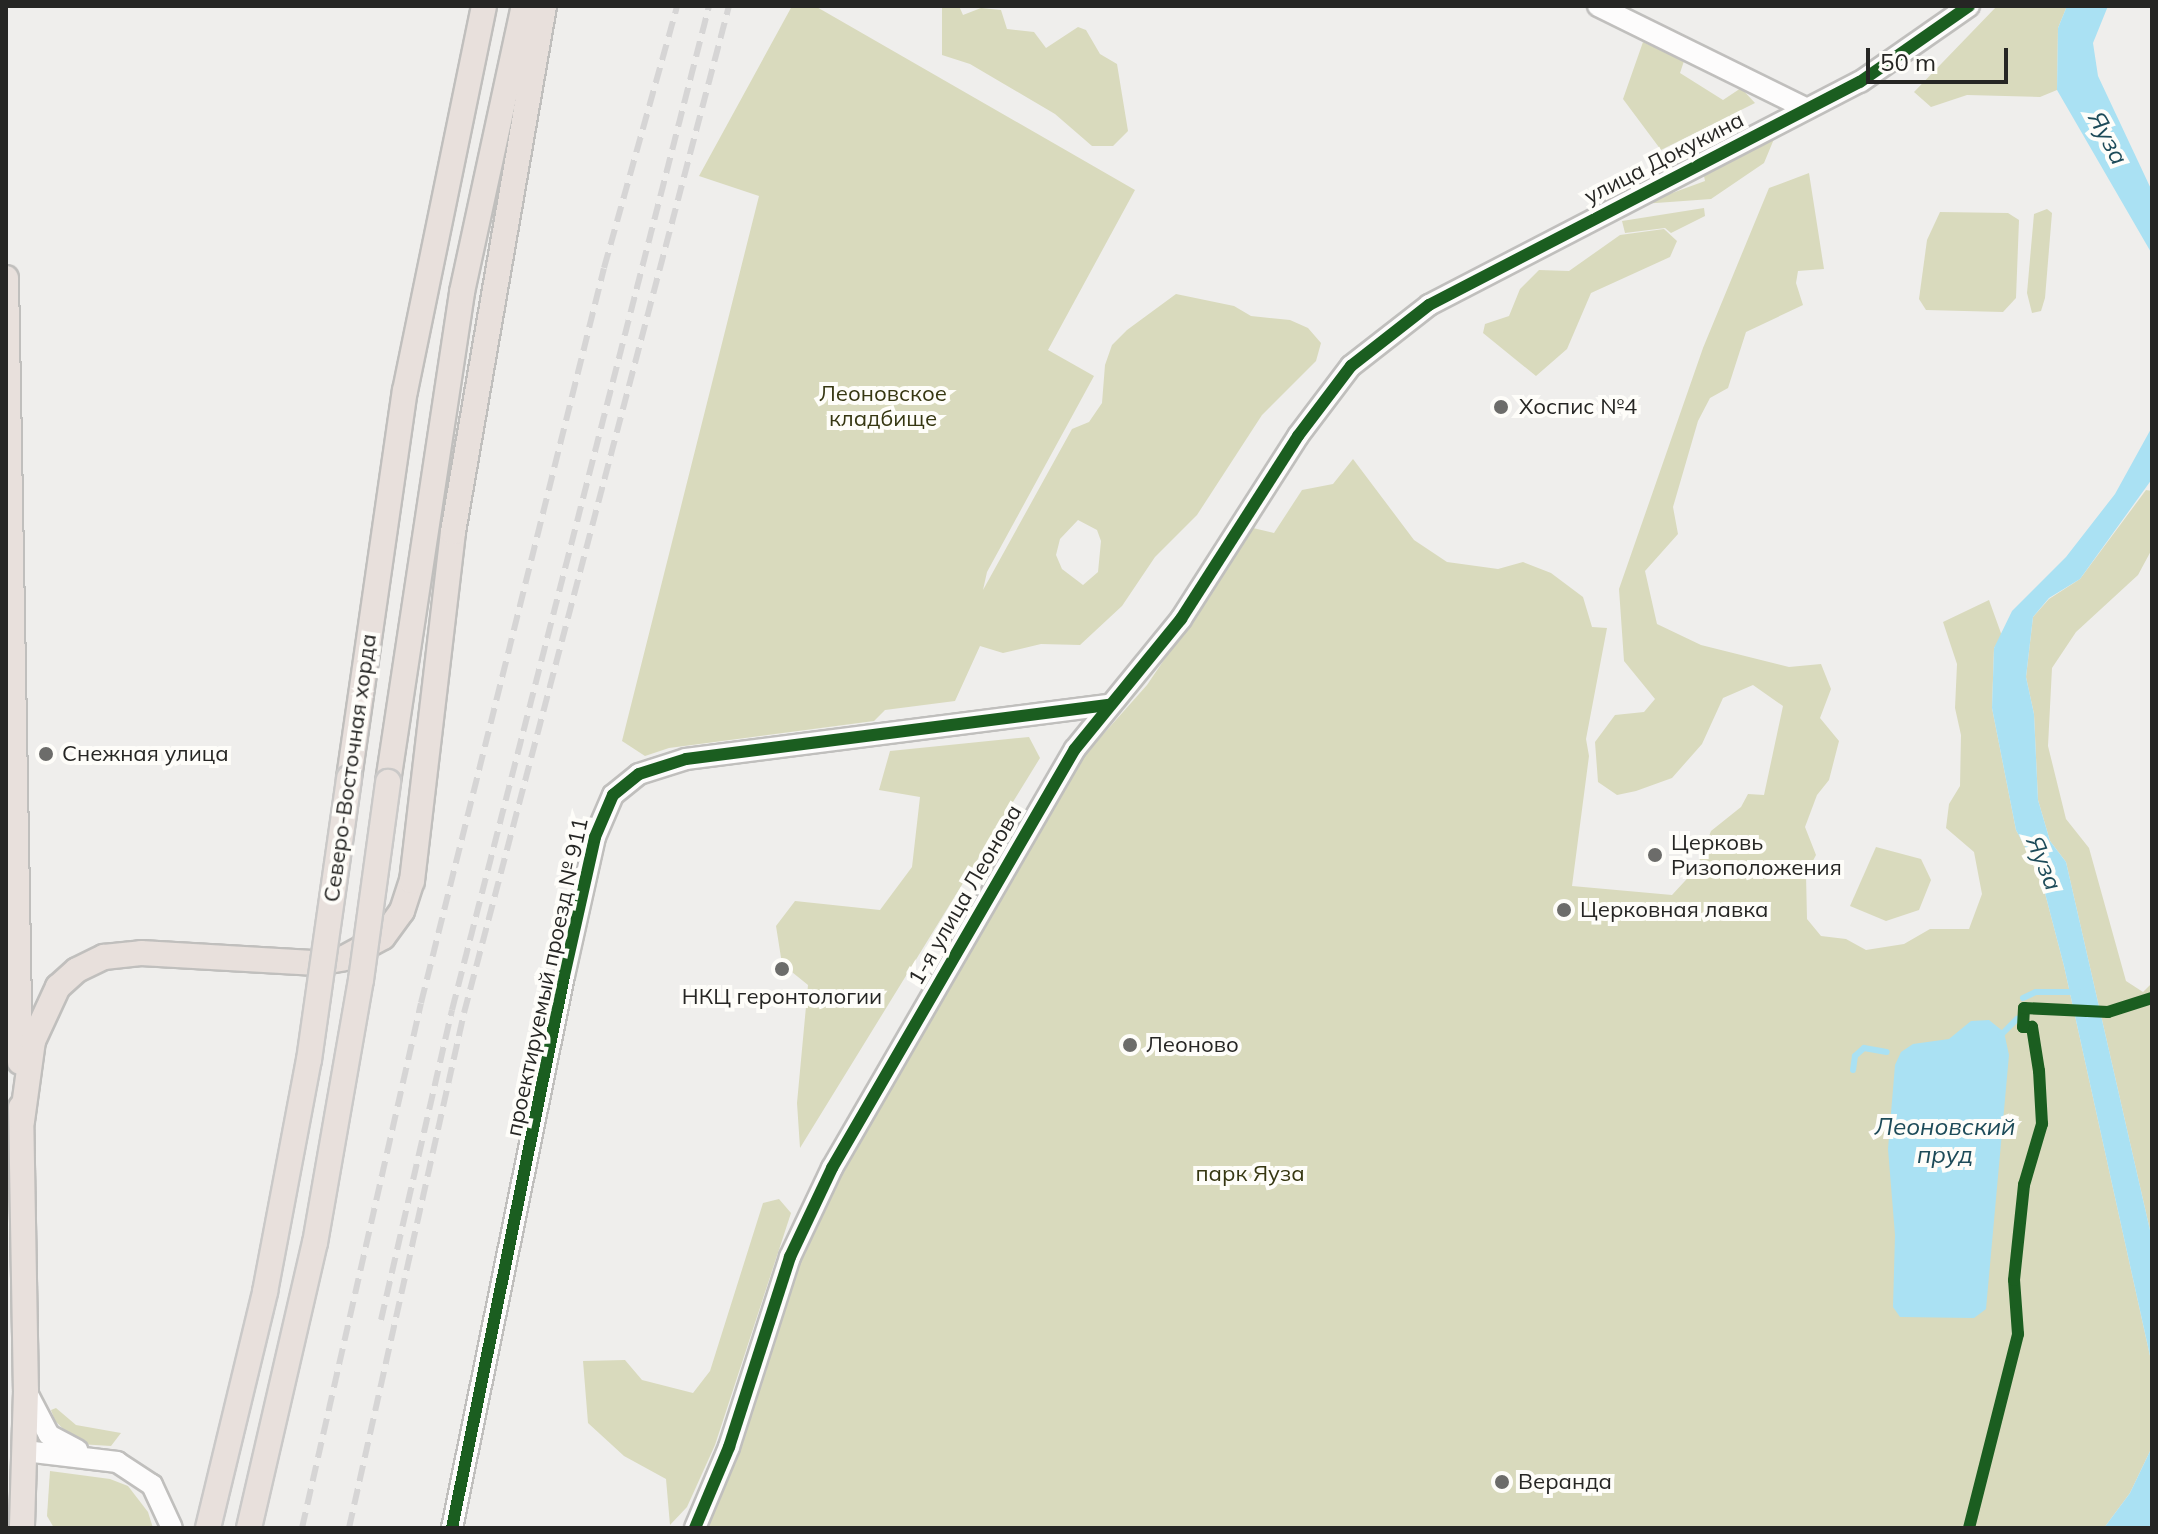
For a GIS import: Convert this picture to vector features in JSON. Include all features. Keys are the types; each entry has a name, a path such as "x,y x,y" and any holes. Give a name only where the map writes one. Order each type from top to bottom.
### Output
{"main road":[{"name":"Северо-Восточная хорда","path":"208,1528 265,1292 306,1075 405,391 484,6"},
{"name":"Северо-Восточная хорда","path":"249,1528 315,1243 361,980 462,292 524,6"},
{"path":"22,1121 33,1041 54,994 77,970 104,957 141,953 317,963 344,958 383,937 402,911 412,881 453,532 544,6"},
{"path":"6,278 26,1391 16,1452 22,1528"}],"street":[{"path":"1598,6 1805,108"},
{"name":"улица Докукина","path":"1376,343 1508,260 1887,66 1969,6"},
{"name":"1-я улица Леонова","path":"695,1528 809,1212 1040,804 1110,705 1181,619 1329,394 1376,343"},
{"name":"проектируемый проезд № 911","path":"452,1528 564,976 595,837 613,795 639,774 686,759 1110,705"},
{"path":"26,1391 49,1435 64,1446 100,1457 152,1485 172,1528"},
{"path":"16,1452 100,1457"}],"green space":[{"name":"Леоновское кладбище","path":"792,6 815,6 1135,190 1048,350 1094,376 987,572 983,590 1072,429 1089,422 1102,403 1105,365 1112,345 1176,294 1234,306 1251,316 1290,320 1308,328 1321,343 1316,361 1262,415 1197,515 1155,557 1122,606 1080,645 1041,644 1003,653 980,646 955,701 885,710 874,721 669,748 645,756 622,741 759,196 699,176","holes":["1078,520 1097,530 1101,541 1098,572 1083,585 1062,569 1056,555 1060,539"]},
{"path":"942,6 959,6 963,15 981,8 1001,10 1007,29 1034,32 1046,48 1078,27 1086,30 1100,54 1117,64 1128,131 1113,146 1092,146 1055,114 970,64 942,55"},
{"path":"1997,6 2067,6 2058,28 2057,90 2040,97 1967,95 1931,107 1914,92"},
{"path":"1643,42 1684,61 1680,73 1723,100 1741,88 1755,103 1661,150 1623,99"},
{"path":"1774,139 1764,163 1711,199 1642,204 1705,181 1703,171"},
{"name":"парк Яуза","path":"1809,173 1824,269 1798,271 1796,283 1803,305 1746,332 1728,388 1710,398 1698,421 1673,507 1678,534 1645,571 1657,624 1701,645 1789,667 1821,664 1831,689 1820,718 1839,741 1829,780 1817,795 1805,827 1816,855 1806,874 1807,919 1821,936 1846,939 1866,950 1904,944 1930,929 1969,929 1982,894 1974,852 1946,828 1949,804 1960,786 1961,735 1955,708 1957,664 1943,622 1989,600 2002,636 1994,648 1992,708 2016,830 2040,874 2064,966 2152,1365 2152,1447 2130,1493 2104,1528 706,1528 809,1239 847,1166 1083,757 1147,685 1253,528 1274,533 1302,490 1333,484 1353,459 1414,540 1447,562 1498,569 1523,562 1551,573 1583,597 1592,627 1607,628 1586,739 1589,756 1572,886 1672,895 1696,869 1711,831 1741,807 1748,794 1764,795 1783,706 1753,685 1723,698 1702,744 1672,778 1636,791 1617,795 1598,782 1595,742 1615,715 1644,712 1655,699 1624,661 1619,589 1703,348 1769,188"},
{"path":"1704,208 1705,216 1671,233 1665,228 1625,233 1622,221"},
{"path":"2047,209 2052,213 2045,298 2041,311 2032,313 2027,293 2034,214"},
{"path":"1940,212 2008,213 2019,220 2016,298 2003,312 1926,310 1919,299 1927,240"},
{"path":"1664,229 1677,241 1670,257 1591,293 1567,349 1536,376 1483,333 1485,324 1509,316 1520,289 1539,270 1569,271 1620,235"},
{"path":"2146,490 2152,491 2152,549 2138,575 2076,632 2052,668 2048,746 2066,819 2089,848 2126,981 2143,992 2152,983 2152,1239 2066,862 2050,841 2038,800 2034,714 2026,677 2033,617 2049,599 2080,579"},
{"path":"1029,737 1040,758 800,1148 797,1103 808,985 782,964 776,926 795,901 880,910 912,867 920,797 879,790 890,751"},
{"path":"1876,847 1921,859 1931,880 1919,910 1886,921 1850,906"},
{"path":"779,1199 791,1213 715,1445 687,1507 670,1525 666,1479 624,1456 588,1423 583,1361 625,1360 642,1380 693,1393 710,1371 763,1203"},
{"path":"56,1408 76,1425 121,1433 111,1446 79,1444 55,1421 51,1410"},
{"path":"50,1471 110,1479 128,1486 148,1512 153,1528 54,1528 47,1516"}],"water":[{"name":"Яуза","path":"2067,6 2108,6 2093,43 2098,76 2152,191 2152,254 2057,90 2058,28"},
{"name":"Яуза","path":"2152,427 2152,479 2080,579 2049,598 2033,617 2026,677 2034,714 2038,800 2050,841 2066,862 2152,1239 2152,1365 2064,966 2040,874 2016,830 1992,708 1994,648 2012,611 2066,557 2115,494"},
{"name":"Леоновский пруд","path":"1989,1020 2004,1032 2009,1055 1986,1309 1974,1318 1900,1317 1893,1307 1895,1235 1888,1149 1895,1065 1901,1052 1913,1044 1949,1039 1971,1021"},
{"path":"2152,1447 2152,1528 2104,1528 2130,1493"}],"waterway":[{"path":"2023,998 2036,992 2078,992"},
{"path":"2001,1035 2017,1019"},
{"path":"1853,1070 1855,1056 1864,1048 1887,1052"}],"railway":[{"path":"302,1528 421,1003 604,268 677,6"},
{"path":"381,1320 452,1010 709,6"},
{"path":"349,1528 464,1013 729,6"}],"cycle path":[{"path":"695,1528 729,1447 790,1257 832,1168 1075,749 1181,619 1298,436 1351,366 1429,305 1860,82 1969,6"},
{"path":"452,1528 564,976 595,837 613,795 639,774 686,759 1110,705"},
{"path":"1969,1528 2018,1334 2014,1280 2024,1185 2042,1124 2039,1071 2032,1027 2023,1027 2024,1008 2108,1012 2152,998"}],"place":[{"name":"Хоспис №4","path":"1501,407"},
{"name":"Снежная улица","path":"46,754"},
{"name":"Церковь Ризоположения","path":"1655,855"},
{"name":"Церковная лавка","path":"1564,910"},
{"name":"НКЦ геронтологии","path":"782,969"},
{"name":"Леоново","path":"1130,1045"},
{"name":"Веранда","path":"1502,1482"}]}
